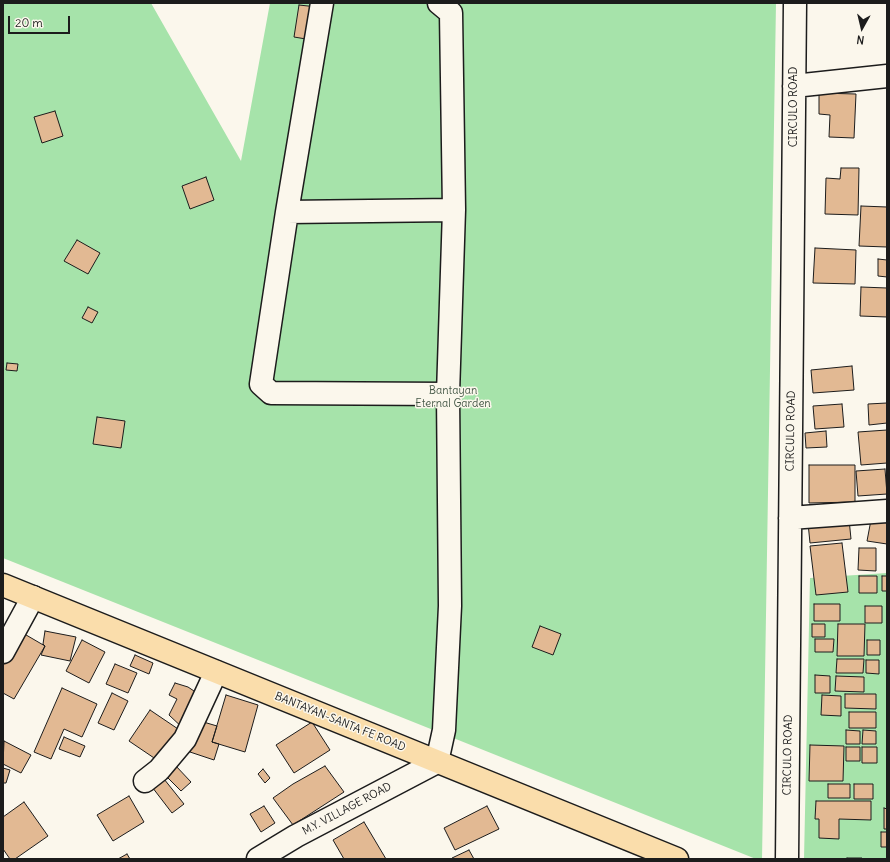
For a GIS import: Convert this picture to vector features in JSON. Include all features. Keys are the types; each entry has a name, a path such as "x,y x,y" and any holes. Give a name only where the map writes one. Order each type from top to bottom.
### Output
{"main road":[{"name":"BANTAYAN-SANTA FE ROAD","path":"3,585 677,859"}],"street":[{"path":"322,3 287,212 261,384 271,393 448,394"},
{"path":"437,762 444,730 450,606 448,394 454,210 450,13 439,3"},
{"name":"CIRCULO ROAD","path":"787,859 794,86 800,4"},
{"path":"794,86 887,76"},
{"path":"287,212 454,210"},
{"path":"790,518 887,511"},
{"path":"3,652 33,597"},
{"path":"145,781 159,770 185,739 216,672"},
{"name":"M.Y. VILLAGE ROAD","path":"258,859 296,836 437,762"}],"green space":[{"name":"Bantayan Eternal Garden","path":"3,3 151,3 241,161 270,3 776,3 762,859 756,859 3,558"},
{"path":"887,573 887,859 804,859 810,578"}],"building":[{"path":"299,5 317,7 312,40 294,37"},
{"path":"819,93 856,94 854,138 829,137 830,115 819,114"},
{"path":"55,111 63,136 42,143 34,117"},
{"path":"841,168 859,168 858,215 825,214 826,178 840,179"},
{"path":"206,177 214,200 190,209 182,186"},
{"path":"861,206 887,207 887,247 859,246"},
{"path":"77,240 100,253 88,274 64,261"},
{"path":"815,248 856,250 855,284 813,283"},
{"path":"878,259 887,260 887,277 878,276"},
{"path":"861,287 887,288 887,317 860,316"},
{"path":"88,307 98,312 92,323 82,318"},
{"path":"7,363 18,364 17,371 6,370"},
{"path":"852,366 854,390 813,393 811,370"},
{"path":"887,403 887,423 869,425 868,404"},
{"path":"842,404 844,427 815,429 813,406"},
{"path":"97,417 125,421 121,448 93,444"},
{"path":"887,430 887,463 861,465 858,432"},
{"path":"826,431 827,447 806,448 805,433"},
{"path":"809,465 855,465 855,502 809,503"},
{"path":"885,469 887,494 858,496 856,471"},
{"path":"849,519 851,539 810,543 808,523"},
{"path":"871,520 887,523 887,544 867,541"},
{"path":"842,543 848,592 816,595 810,546"},
{"path":"859,548 876,548 876,571 858,570"},
{"path":"859,576 877,576 877,593 859,593"},
{"path":"882,576 887,576 887,591 882,591"},
{"path":"814,604 840,604 840,621 814,621"},
{"path":"865,606 882,606 882,623 865,623"},
{"path":"812,624 825,624 825,637 812,637"},
{"path":"838,624 865,624 864,656 837,656"},
{"path":"540,626 561,634 553,655 532,647"},
{"path":"45,631 76,637 70,661 41,655 45,646 43,644"},
{"path":"21,632 45,646 14,699 3,693 3,663"},
{"path":"815,639 834,639 833,652 815,652"},
{"path":"82,640 105,652 89,683 66,671"},
{"path":"867,640 880,640 880,655 867,655"},
{"path":"135,655 153,663 149,674 130,666"},
{"path":"837,659 864,659 863,673 836,673"},
{"path":"866,660 879,660 879,674 866,673"},
{"path":"115,664 137,673 128,693 106,684"},
{"path":"815,675 830,676 830,693 815,693"},
{"path":"836,676 864,677 864,692 835,691"},
{"path":"175,683 188,687 200,695 185,730 169,715 177,699 169,695"},
{"path":"62,688 97,704 82,737 64,729 51,759 34,752"},
{"path":"112,693 128,701 114,730 98,723"},
{"path":"845,694 876,694 876,709 845,708"},
{"path":"226,695 258,705 245,752 212,742"},
{"path":"822,695 841,696 841,716 821,715"},
{"path":"150,710 181,731 160,762 129,741"},
{"path":"849,712 876,712 876,728 849,728"},
{"path":"200,721 217,726 212,742 219,744 214,760 190,752"},
{"path":"312,722 330,750 294,773 276,745"},
{"path":"846,730 860,731 860,744 846,744"},
{"path":"863,730 876,731 876,744 862,744"},
{"path":"64,737 85,746 80,757 59,749"},
{"path":"4,741 31,755 21,773 3,764"},
{"path":"810,745 844,746 843,781 809,781"},
{"path":"846,747 860,747 860,761 846,761"},
{"path":"862,747 877,747 877,763 862,763"},
{"path":"175,765 191,782 181,791 165,775"},
{"path":"325,766 344,792 293,825 273,798 293,784"},
{"path":"3,768 10,770 6,783 3,783"},
{"path":"263,769 270,778 265,783 258,774"},
{"path":"160,774 184,804 172,813 149,783"},
{"path":"828,784 850,784 850,798 828,798"},
{"path":"854,784 873,784 873,799 854,799"},
{"path":"129,796 144,822 113,841 97,815"},
{"path":"816,801 871,801 871,820 839,819 839,839 819,838 819,819 815,819"},
{"path":"24,802 48,836 15,859 10,859 3,849 3,817"},
{"path":"264,806 275,823 261,832 250,814"},
{"path":"487,806 499,829 455,850 444,828"},
{"path":"884,808 887,809 887,829 884,829"},
{"path":"364,822 386,859 344,859 333,840"},
{"path":"881,832 887,832 887,847 881,847"},
{"path":"469,850 474,859 452,859 452,858"},
{"path":"127,854 130,859 118,859"},
{"path":"862,858 862,859 847,859"}]}
